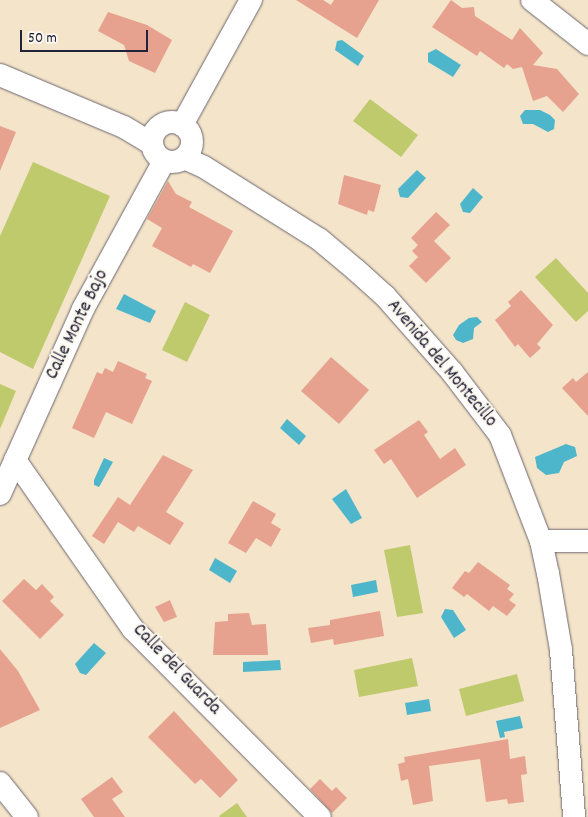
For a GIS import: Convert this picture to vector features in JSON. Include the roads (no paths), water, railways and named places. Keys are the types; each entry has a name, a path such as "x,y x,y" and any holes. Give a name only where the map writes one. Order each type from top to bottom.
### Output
{"street":[{"path":"175,151 190,133 182,125 251,0"},
{"path":"532,0 588,44"},
{"name":"Avenida del Montecillo","path":"0,75 124,127 175,151 319,239 385,296 452,372 500,435 541,541 561,650 578,763 574,817"},
{"name":"Calle Monte Bajo","path":"0,494 83,309 175,151"},
{"name":"Calle del Guarda","path":"15,460 133,629 320,817"},
{"path":"541,541 588,541"},
{"path":"0,783 27,817"}],"water":[{"path":"342,40 364,56 358,66 335,50 337,41"},
{"path":"436,49 461,65 453,77 428,62 428,53"},
{"path":"525,110 540,110 550,115 555,120 554,129 548,132 533,124 523,124 520,116"},
{"path":"417,170 426,178 408,198 400,197 398,189"},
{"path":"473,188 483,197 470,213 463,212 460,204"},
{"path":"124,294 156,311 150,323 116,309"},
{"path":"477,317 482,322 474,328 473,339 463,343 456,340 453,335 459,325 469,318"},
{"path":"287,419 306,436 299,445 280,428"},
{"path":"566,444 575,447 577,456 564,462 559,473 546,475 537,468 535,457"},
{"path":"104,458 113,462 99,487 94,485 94,480"},
{"path":"346,489 362,518 351,524 332,499"},
{"path":"215,558 237,571 230,583 209,570"},
{"path":"376,580 378,592 353,597 351,585"},
{"path":"445,609 453,610 466,630 454,638 441,617"},
{"path":"94,643 106,653 86,675 80,673 75,664"},
{"path":"280,660 281,670 243,672 243,662"},
{"path":"429,699 431,711 407,715 405,703"},
{"path":"520,716 523,728 504,732 505,737 500,738 496,721"}]}
